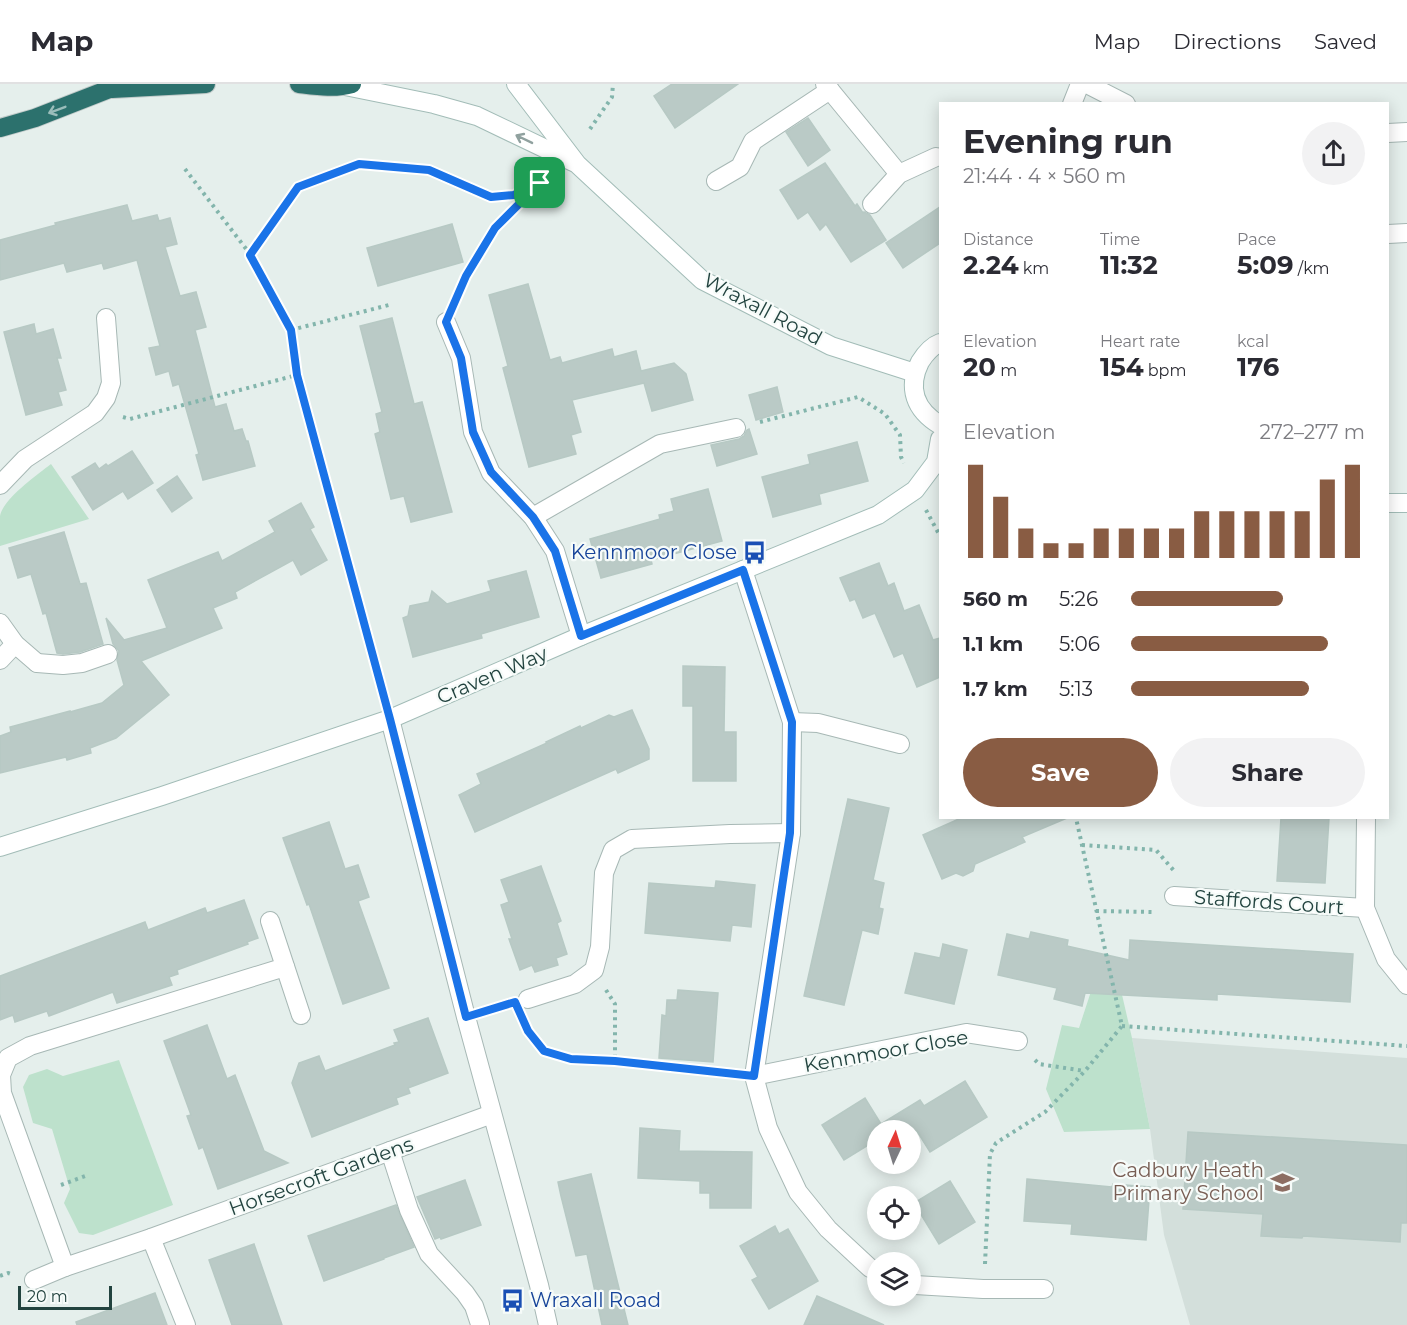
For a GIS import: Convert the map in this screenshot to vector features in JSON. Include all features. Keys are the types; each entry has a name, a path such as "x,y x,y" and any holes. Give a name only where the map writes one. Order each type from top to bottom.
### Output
{"highway":[{"path":"0,128 35,118 117,86 206,84"},
{"path":"299,84 318,87 348,85"}],"street":[{"name":"Wraxall Road","path":"516,84 577,164 702,280 831,346 915,373"},
{"path":"1073,102 1080,84"},
{"path":"1087,84 1122,102"},
{"name":"Wraxall Road","path":"348,85 477,116 577,164"},
{"path":"716,181 740,167 753,141 828,87 899,174"},
{"path":"1389,133 1407,132"},
{"path":"872,204 899,174 936,156"},
{"path":"1389,234 1407,233"},
{"path":"0,485 25,459 94,413 106,398 111,383 106,318"},
{"path":"446,322 461,358 473,432 491,472 533,517 555,551 581,636"},
{"path":"939,344 924,355 913,381 915,397 920,407 930,419 939,424"},
{"path":"533,517 660,444 736,428"},
{"name":"Craven Way","path":"0,847 162,796 390,719 581,636 878,516 915,490 936,462 939,445"},
{"path":"1389,502 1407,503"},
{"path":"743,570 792,722 790,833 754,1076 768,1128 798,1191 828,1229 867,1265"},
{"path":"0,623 15,644 37,663 63,665 82,663 108,654"},
{"path":"0,660 15,644"},
{"path":"390,719 548,1325"},
{"path":"792,722 818,723 900,744"},
{"path":"1366,819 1365,908 1386,959 1407,985"},
{"path":"521,1000 575,984 594,970 600,947 604,873 613,850 632,838 790,833"},
{"name":"Staffords Court","path":"1174,896 1365,908"},
{"path":"270,921 301,1015"},
{"path":"65,1267 2,1093 0,1074 8,1058 30,1046 285,967"},
{"name":"Kennmoor Close","path":"754,1076 966,1033 1018,1041"},
{"name":"Horsecroft Gardens","path":"34,1280 492,1114"},
{"path":"390,1151 409,1210 429,1254 465,1293 474,1306 480,1324"},
{"path":"151,1238 186,1325"},
{"path":"921,1285 983,1289 1044,1289"}],"path":[{"path":"590,129 612,97 613,84"},
{"path":"250,255 298,187 359,164 429,170 491,197 514,195 540,183 495,228 466,276 446,322"},
{"path":"185,169 250,255 291,330 297,375 390,719"},
{"path":"291,330 389,305"},
{"path":"94,413 130,419 297,375"},
{"path":"736,428 858,397 885,414 900,435 901,457 915,490 939,534"},
{"path":"1076,819 1122,1026"},
{"path":"1082,845 1156,850 1195,897 1175,913 1096,911"},
{"path":"594,970 615,1004 615,1061"},
{"path":"466,1017 521,1000 528,1031 544,1051 571,1059 615,1061 754,1076"},
{"path":"1122,1026 1407,1046"},
{"path":"983,1289 990,1154 996,1143 1045,1112 1085,1071 1122,1026"},
{"path":"1018,1041 1039,1065 1085,1071"}],"shaded area":[{"name":"Cadbury Heath Primary School","path":"1132,1038 1407,1058 1407,1325 1190,1325 1164,1235 1150,1129"}],"green space":[{"path":"51,464 89,519 0,546 2,509 21,488"},
{"path":"1098,970 1117,973 1150,1129 1064,1132 1046,1089 1062,1025 1079,1028"},
{"path":"119,1060 173,1205 93,1235 79,1233 64,1203 70,1189 52,1129 33,1123 23,1087 29,1075 47,1069 63,1076"}],"building":[{"path":"672,84 738,84 675,128 654,96"},
{"path":"808,118 830,150 808,166 786,132"},
{"path":"825,163 855,206 857,204 863,213 870,215 886,240 851,262 826,224 820,230 808,212 798,219 780,190"},
{"path":"127,205 132,221 157,215 159,221 170,218 177,244 165,247 180,296 196,292 206,327 195,330 215,407 226,404 234,431 242,429 248,441 255,466 203,480 196,455 199,454 179,384 173,386 169,371 156,375 149,348 160,346 137,260 104,269 102,263 67,272 64,263 0,280 0,240"},
{"path":"939,208 939,244 903,268 886,243"},
{"path":"452,224 463,262 378,286 367,248"},
{"path":"528,284 550,360 560,357 562,363 612,349 614,357 636,351 641,371 674,363 686,374 693,400 652,411 644,383 572,400 581,432 571,435 576,454 529,467 503,368 508,366 489,295"},
{"path":"392,318 414,404 422,402 452,512 411,522 404,496 391,499 375,434 380,432 376,414 382,412 360,326"},
{"path":"34,324 36,334 53,329 61,358 57,358 66,390 58,392 62,405 26,415 4,332"},
{"path":"777,387 783,412 756,420 749,395"},
{"path":"749,429 757,454 717,466 711,445 739,439"},
{"path":"857,442 868,481 819,494 821,504 773,517 762,477 810,464 808,455"},
{"path":"132,451 153,483 128,499 123,491 93,510 72,477 95,463 99,469 106,464 108,466"},
{"path":"177,476 192,498 172,512 157,490"},
{"path":"708,489 722,541 651,560 652,564 601,578 590,539 660,519 659,515 674,511 671,499"},
{"path":"301,503 314,527 310,529 327,560 301,575 293,560 235,592 237,598 213,608 222,628 141,661 169,695 116,738 90,748 91,753 0,773 0,736 11,732 10,727 102,703 124,685 117,660 119,651 113,644 106,618 124,640 167,628 148,580 218,552 222,561 275,532 269,521"},
{"path":"64,532 80,584 86,583 103,644 80,652 63,654 57,653 46,613 43,614 31,574 18,578 9,548"},
{"path":"879,563 888,586 894,583 904,611 919,605 933,640 939,638 939,677 917,687 903,653 894,657 875,613 863,618 855,599 850,601 840,578"},
{"path":"526,571 539,617 481,634 482,638 413,657 403,618 408,616 410,606 429,602 432,591 447,604 491,591 488,581"},
{"path":"683,666 725,667 724,732 736,732 736,781 693,781 693,706 683,706"},
{"path":"632,710 649,749 649,759 618,773 616,769 475,832 459,795 481,784 477,774 580,726 581,728 609,715 614,717"},
{"path":"848,799 889,808 873,880 884,883 879,908 883,909 878,934 862,930 844,1005 804,996"},
{"path":"959,819 1065,819 1022,837 1025,842 975,864 973,871 963,876 956,873 942,879 923,835"},
{"path":"1281,819 1329,819 1325,883 1277,881"},
{"path":"329,822 345,869 358,865 369,897 358,901 389,988 343,1004 309,904 307,905 283,838"},
{"path":"541,866 561,921 557,923 567,954 556,958 558,965 535,972 532,965 520,970 509,939 512,939 501,905 509,902 501,880"},
{"path":"716,881 755,885 751,927 732,925 730,941 645,933 649,883 715,888"},
{"path":"244,900 258,938 247,942 248,944 177,970 178,974 169,977 172,985 117,1003 113,992 49,1016 47,1011 15,1022 13,1015 0,1020 0,976 145,922 148,930 205,908 207,913"},
{"path":"1031,932 1068,940 1067,946 1129,960 1130,940 1353,954 1350,1002 1217,994 1217,1000 1085,993 1082,1006 1054,999 1057,988 998,975 1007,934 1029,939"},
{"path":"943,944 967,950 954,1004 905,993 915,953 940,958"},
{"path":"678,990 718,993 713,1062 659,1058 662,1015 666,1016 667,1000 677,1000"},
{"path":"428,1018 448,1073 408,1088 410,1093 396,1098 398,1104 312,1137 292,1083 299,1063 319,1056 325,1071 395,1045 394,1043 399,1042 394,1030"},
{"path":"207,1025 227,1079 235,1075 264,1151 288,1163 218,1189 203,1147 199,1149 187,1116 191,1115 164,1041"},
{"path":"965,1081 987,1117 930,1152 921,1137 921,1120 888,1120 920,1100 924,1106"},
{"path":"865,1098 879,1120 867,1120 867,1146 844,1160 822,1125"},
{"path":"640,1128 680,1131 679,1151 752,1152 751,1208 710,1208 710,1193 700,1193 700,1181 638,1178"},
{"path":"1188,1132 1407,1145 1407,1223 1401,1223 1400,1242 1303,1236 1302,1238 1261,1236 1263,1214 1183,1209"},
{"path":"591,1174 628,1325 602,1325 587,1254 576,1256 561,1196 558,1182"},
{"path":"1027,1179 1112,1187 1113,1184 1150,1187 1146,1240 1071,1234 1072,1224 1024,1221"},
{"path":"465,1180 481,1225 435,1239 417,1197"},
{"path":"950,1181 975,1222 939,1244 921,1214 921,1199"},
{"path":"396,1205 414,1247 324,1281 308,1236"},
{"path":"775,1226 779,1234 788,1229 818,1281 769,1309 752,1280 758,1277 740,1246"},
{"path":"254,1244 282,1325 232,1325 209,1260"},
{"path":"155,1293 167,1325 77,1325 76,1322"},
{"path":"817,1296 884,1325 804,1325"}],"place":[{"name":"Kennmoor Close","path":"755,552"},
{"name":"Cadbury Heath Primary School","path":"1282,1182"},
{"name":"Wraxall Road","path":"512,1300"}],"route":[{"path":"359,164 429,170 491,197 514,195 540,183 495,228 466,276 446,322 461,358 473,432 491,472 533,517 555,551 581,636 743,570 792,722 790,833 754,1076 615,1061 571,1059 544,1051 528,1031 515,1002 466,1017 390,719 297,375 291,330 250,255 298,187 359,164"}]}
